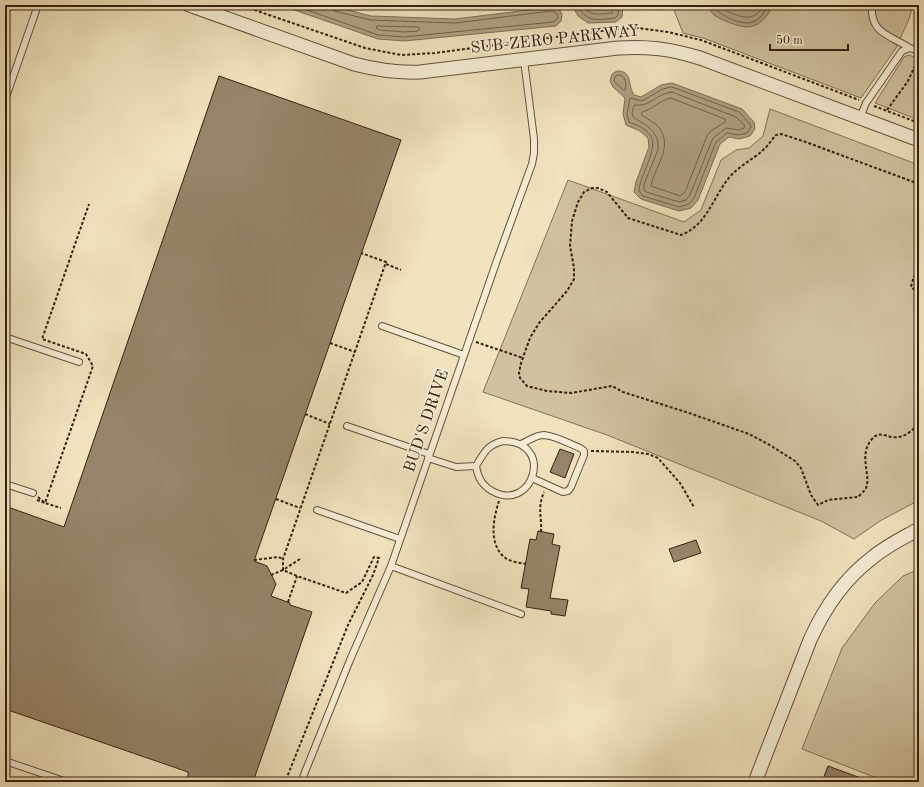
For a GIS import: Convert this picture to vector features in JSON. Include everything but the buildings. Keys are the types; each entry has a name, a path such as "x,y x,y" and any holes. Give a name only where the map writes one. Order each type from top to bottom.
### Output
{"street":[{"name":"SUB-ZERO PARKWAY","path":"189,5 354,64 376,70 398,73 420,72 639,46 677,51 700,58 919,140"},
{"path":"756,782 819,619 854,573 890,545 919,529"}],"lane":[{"path":"5,100 38,5"},
{"path":"872,5 872,15 875,25 885,35 919,51"},
{"path":"860,118 866,103 902,51 910,48"},
{"name":"BUD'S DRIVE","path":"301,782 390,566 532,164 534,139 524,60"},
{"path":"382,326 464,355"},
{"path":"5,337 79,362"},
{"path":"347,426 456,467 476,466"},
{"path":"520,444 544,435 580,448 584,451 584,455 571,488 568,491 564,492 532,478"},
{"path":"503,440 520,444 528,450 535,466 530,483 524,490 516,494 506,495 498,494 483,484 478,476 476,466 487,449 494,443 503,440"},
{"path":"5,484 32,496"},
{"path":"317,510 400,539"},
{"path":"390,566 521,614"},
{"path":"5,761 67,782"}],"path":[{"path":"887,110 908,81 919,57"},
{"path":"919,184 780,134 776,135 764,149 728,178 701,221 688,232 681,235 628,218 607,192 598,188 592,188 584,192 578,202 572,221 570,246 574,268 574,279 567,291 539,323 530,338 523,358 520,373 520,378 527,386 547,391 571,394 612,386 623,392 749,434 795,461 801,468 811,495 818,505 828,500 858,496 866,488 864,459 866,448 871,440 876,435 884,434 896,437 900,436 910,432 916,427 919,421"},
{"path":"46,503 93,366 86,354 42,339 88,204"},
{"path":"361,253 386,262 386,264 401,270"},
{"path":"919,260 918,268 912,280 911,287 916,291 919,291"},
{"path":"283,570 283,559 300,508 386,264"},
{"path":"469,340 523,358"},
{"path":"330,343 355,352"},
{"path":"305,414 330,424"},
{"path":"580,448 596,452 633,452 648,454 658,458 680,483 694,507"},
{"path":"541,532 540,502 547,485"},
{"path":"502,494 493,526 494,538 498,549 508,559 526,564"},
{"path":"32,496 46,503"},
{"path":"32,496 61,508"},
{"path":"276,499 300,508"},
{"path":"254,560 278,557 283,559"},
{"path":"283,570 346,593 362,582 374,557 379,558 373,575 348,625 285,782"},
{"path":"271,575 283,570 300,558"},
{"path":"288,602 297,576"}],"shaded area":[{"path":"672,5 913,5 909,19 896,48 861,98 703,38 683,33"},
{"path":"909,55 919,59 919,120 875,103 904,57"},
{"path":"770,109 919,165 919,500 880,521 854,539 821,521 607,435 483,392 568,180 684,222 701,210 721,160 736,150 749,148 763,136"},
{"path":"919,569 919,782 887,782 802,749 842,648 875,603 903,576"}],"water":[{"path":"280,5 329,5 371,16 455,19 553,7 559,9 562,14 561,21 556,26 404,41 378,39"},
{"path":"385,5 470,5 445,8"},
{"path":"572,5 623,5 622,17 616,22 588,23 578,16"},
{"path":"706,5 772,5 769,13 760,23 744,27 735,25 717,17"},
{"path":"617,71 625,73 628,76 634,95 641,97 661,85 672,83 742,109 754,122 755,129 750,136 739,139 729,137 720,144 698,200 691,208 679,211 641,199 634,192 636,182 649,147 648,138 640,131 626,125 623,114 625,98 613,87 610,81 612,74"}]}
